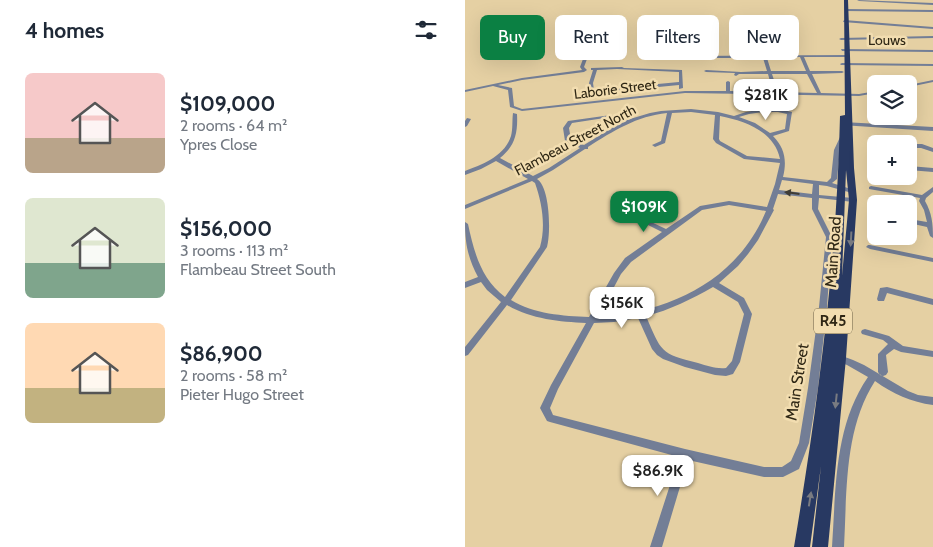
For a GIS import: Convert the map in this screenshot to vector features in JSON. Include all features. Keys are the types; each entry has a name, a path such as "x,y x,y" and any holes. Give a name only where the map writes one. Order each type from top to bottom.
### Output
{"main road":[{"name":"Main Road","path":"820,547 847,194 847,94 844,64 846,0"},
{"name":"Main Road","path":"844,64 842,72 847,94"},
{"name":"Main Road","path":"802,547 835,357"}],"street":[{"path":"859,0 912,1 933,4"},
{"path":"846,10 933,11"},
{"path":"845,20 933,28"},
{"path":"844,39 933,37"},
{"name":"Louws","path":"801,56 933,51"},
{"path":"801,56 818,92"},
{"path":"465,91 522,79 583,71 585,70 582,67 585,60"},
{"path":"765,60 775,93"},
{"path":"665,70 666,64"},
{"path":"844,64 933,65"},
{"path":"681,83 596,92 592,91 590,85 593,69 681,71 681,83 685,93"},
{"path":"706,71 751,73"},
{"path":"735,75 737,73 842,72"},
{"path":"917,84 933,81"},
{"path":"728,82 731,93"},
{"name":"Laborie Street","path":"495,86 510,89 512,107 535,110 685,93 696,95 731,93 867,93"},
{"name":"Flambeau Street North","path":"465,207 534,178 630,122 653,114 693,108 736,118 754,125 770,135"},
{"path":"465,224 475,266 481,279 491,291 519,309 538,314 591,320 641,314 676,303 713,283 744,254 758,237 771,210 782,161 780,151 770,135 787,130 791,113 782,111 750,111 736,118"},
{"path":"655,145 663,142 670,112"},
{"path":"718,113 715,139 718,142 747,158 782,161"},
{"path":"465,173 496,158 513,140 515,114"},
{"path":"586,148 568,141 567,126 570,122 611,116 630,122"},
{"path":"465,125 469,119"},
{"path":"846,128 933,131"},
{"name":"Main Road","path":"828,184 834,180 837,150 846,128"},
{"path":"917,146 933,150"},
{"path":"465,353 506,300 546,240 547,229 539,186 534,178 496,158"},
{"path":"917,169 933,170"},
{"path":"779,178 828,184 847,194"},
{"name":"Main Street","path":"685,454 774,473 789,469 795,465 800,455 804,443 820,334 829,237 815,209 816,182"},
{"path":"871,188 923,197 933,189"},
{"path":"776,192 815,196 847,194"},
{"path":"923,197 922,201 930,220 933,236"},
{"path":"656,547 685,454 550,418 545,412 547,403 591,320 625,263 697,209 705,206 729,202 771,210"},
{"path":"630,214 667,232"},
{"path":"917,221 930,220"},
{"path":"870,247 933,260"},
{"path":"465,285 481,279"},
{"path":"641,314 654,344 666,358 714,371 730,371 733,368 741,346 748,314 741,300 713,283"},
{"path":"881,299 883,290 887,290 933,302"},
{"path":"865,332 881,336 901,349 933,354"},
{"path":"838,547 847,448 854,409 864,388 878,374 883,354 894,344"},
{"path":"835,357 878,374 898,392 913,398 933,401"}]}
